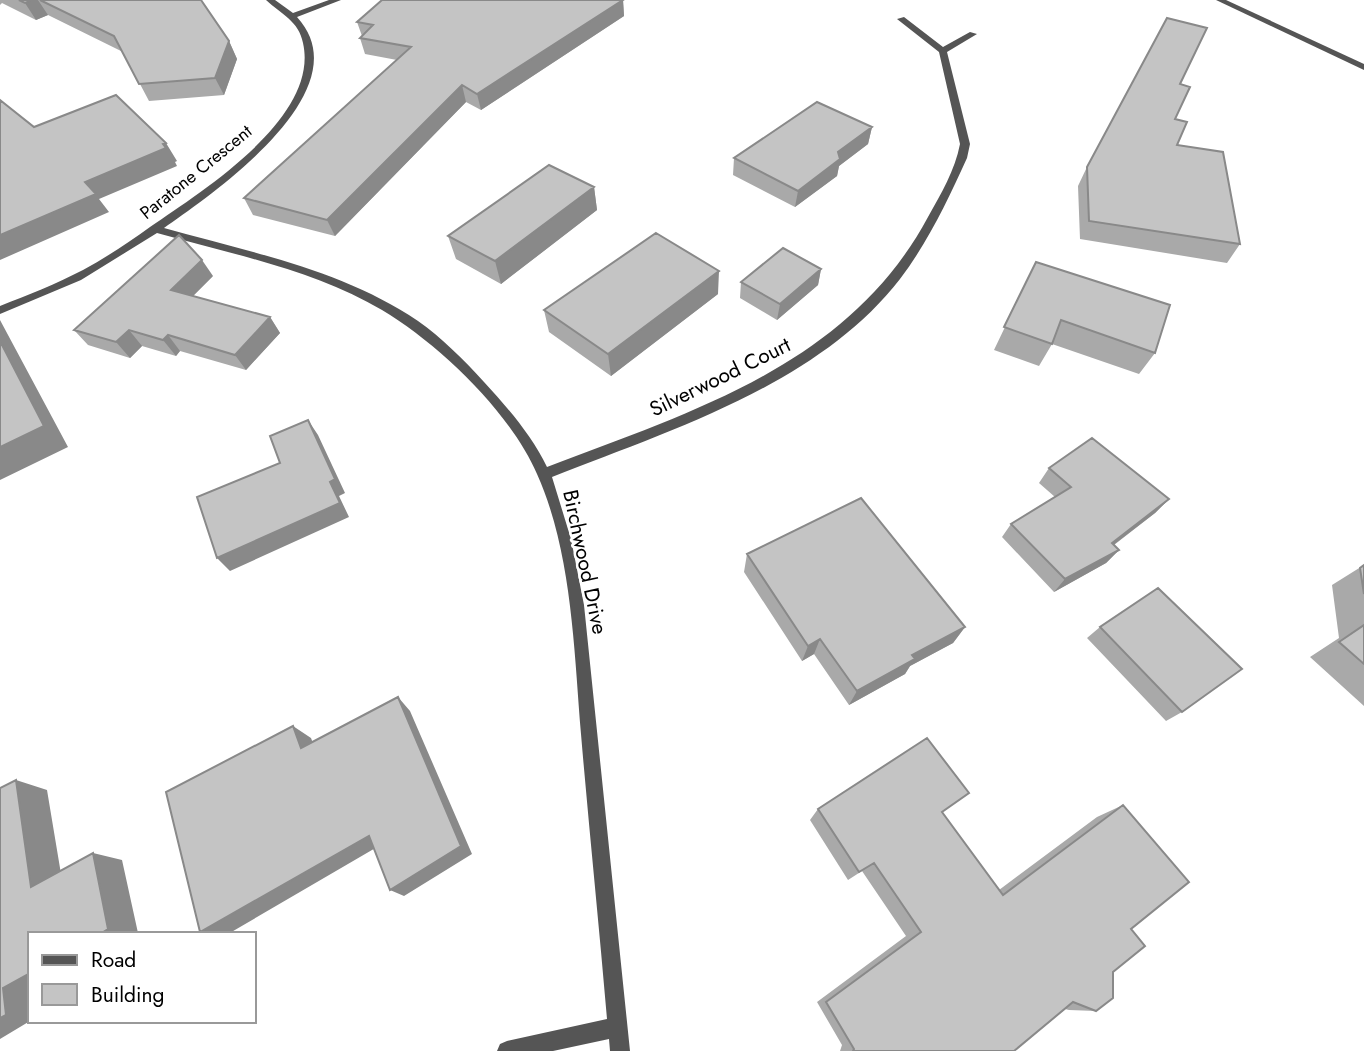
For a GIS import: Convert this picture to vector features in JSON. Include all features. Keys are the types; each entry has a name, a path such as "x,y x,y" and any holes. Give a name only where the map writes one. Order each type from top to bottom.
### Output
{"street":[{"name":"Paratone Crescent","path":"0,310 102,264 154,229 223,177 288,116 303,86 309,53 304,33 292,16 270,0"},
{"path":"292,16 337,0"},
{"path":"1220,0 1364,66"},
{"path":"901,19 943,51 973,34"},
{"name":"Silverwood Court","path":"545,474 659,429 768,378 812,351 883,291 909,259 962,158 965,144 943,51"},
{"name":"Birchwood Drive","path":"154,229 323,279 366,297 413,324 458,360 512,425 545,474 578,617 620,1051"},
{"path":"507,1051 618,1027"}],"building":[{"path":"40,0 201,0 229,41 215,78 139,84 114,36"},
{"path":"382,0 623,0 477,94 462,85 327,220 244,198 411,47 360,38 373,25 357,22"},
{"path":"1167,18 1207,28 1180,84 1190,87 1175,119 1187,122 1177,145 1223,152 1240,244 1089,221 1087,167"},
{"path":"116,95 166,143 163,144 166,148 85,182 96,194 0,235 0,100 34,127"},
{"path":"817,102 872,127 838,152 840,159 798,191 734,158"},
{"path":"549,165 594,187 495,261 448,236"},
{"path":"656,233 719,271 608,354 544,310"},
{"path":"179,235 202,260 171,290 270,317 235,355 168,335 163,340 129,330 116,342 74,330"},
{"path":"783,248 821,269 780,304 741,282"},
{"path":"1036,262 1170,305 1155,353 1061,320 1052,344 1004,327"},
{"path":"0,341 44,426 0,447"},
{"path":"308,420 335,479 330,482 340,503 217,558 197,497 280,463 270,436"},
{"path":"1092,438 1169,499 1112,543 1119,550 1065,579 1011,524 1071,487 1049,468"},
{"path":"861,498 965,627 912,655 915,659 857,691 820,639 808,646 747,554"},
{"path":"1364,565 1364,594 1360,568"},
{"path":"1158,588 1242,669 1182,712 1100,627"},
{"path":"1364,625 1364,664 1339,642"},
{"path":"398,697 461,846 390,890 369,836 200,932 166,792 293,726 301,748"},
{"path":"927,738 969,793 942,812 1003,895 1123,805 1189,882 1131,929 1145,946 1113,972 1113,998 1096,1011 1073,1002 1014,1051 853,1051 826,1002 921,932 874,863 859,872 818,809"},
{"path":"16,780 31,887 93,853 108,929 103,932 28,932 28,974 3,988 6,1015 0,1018 0,788"}]}
